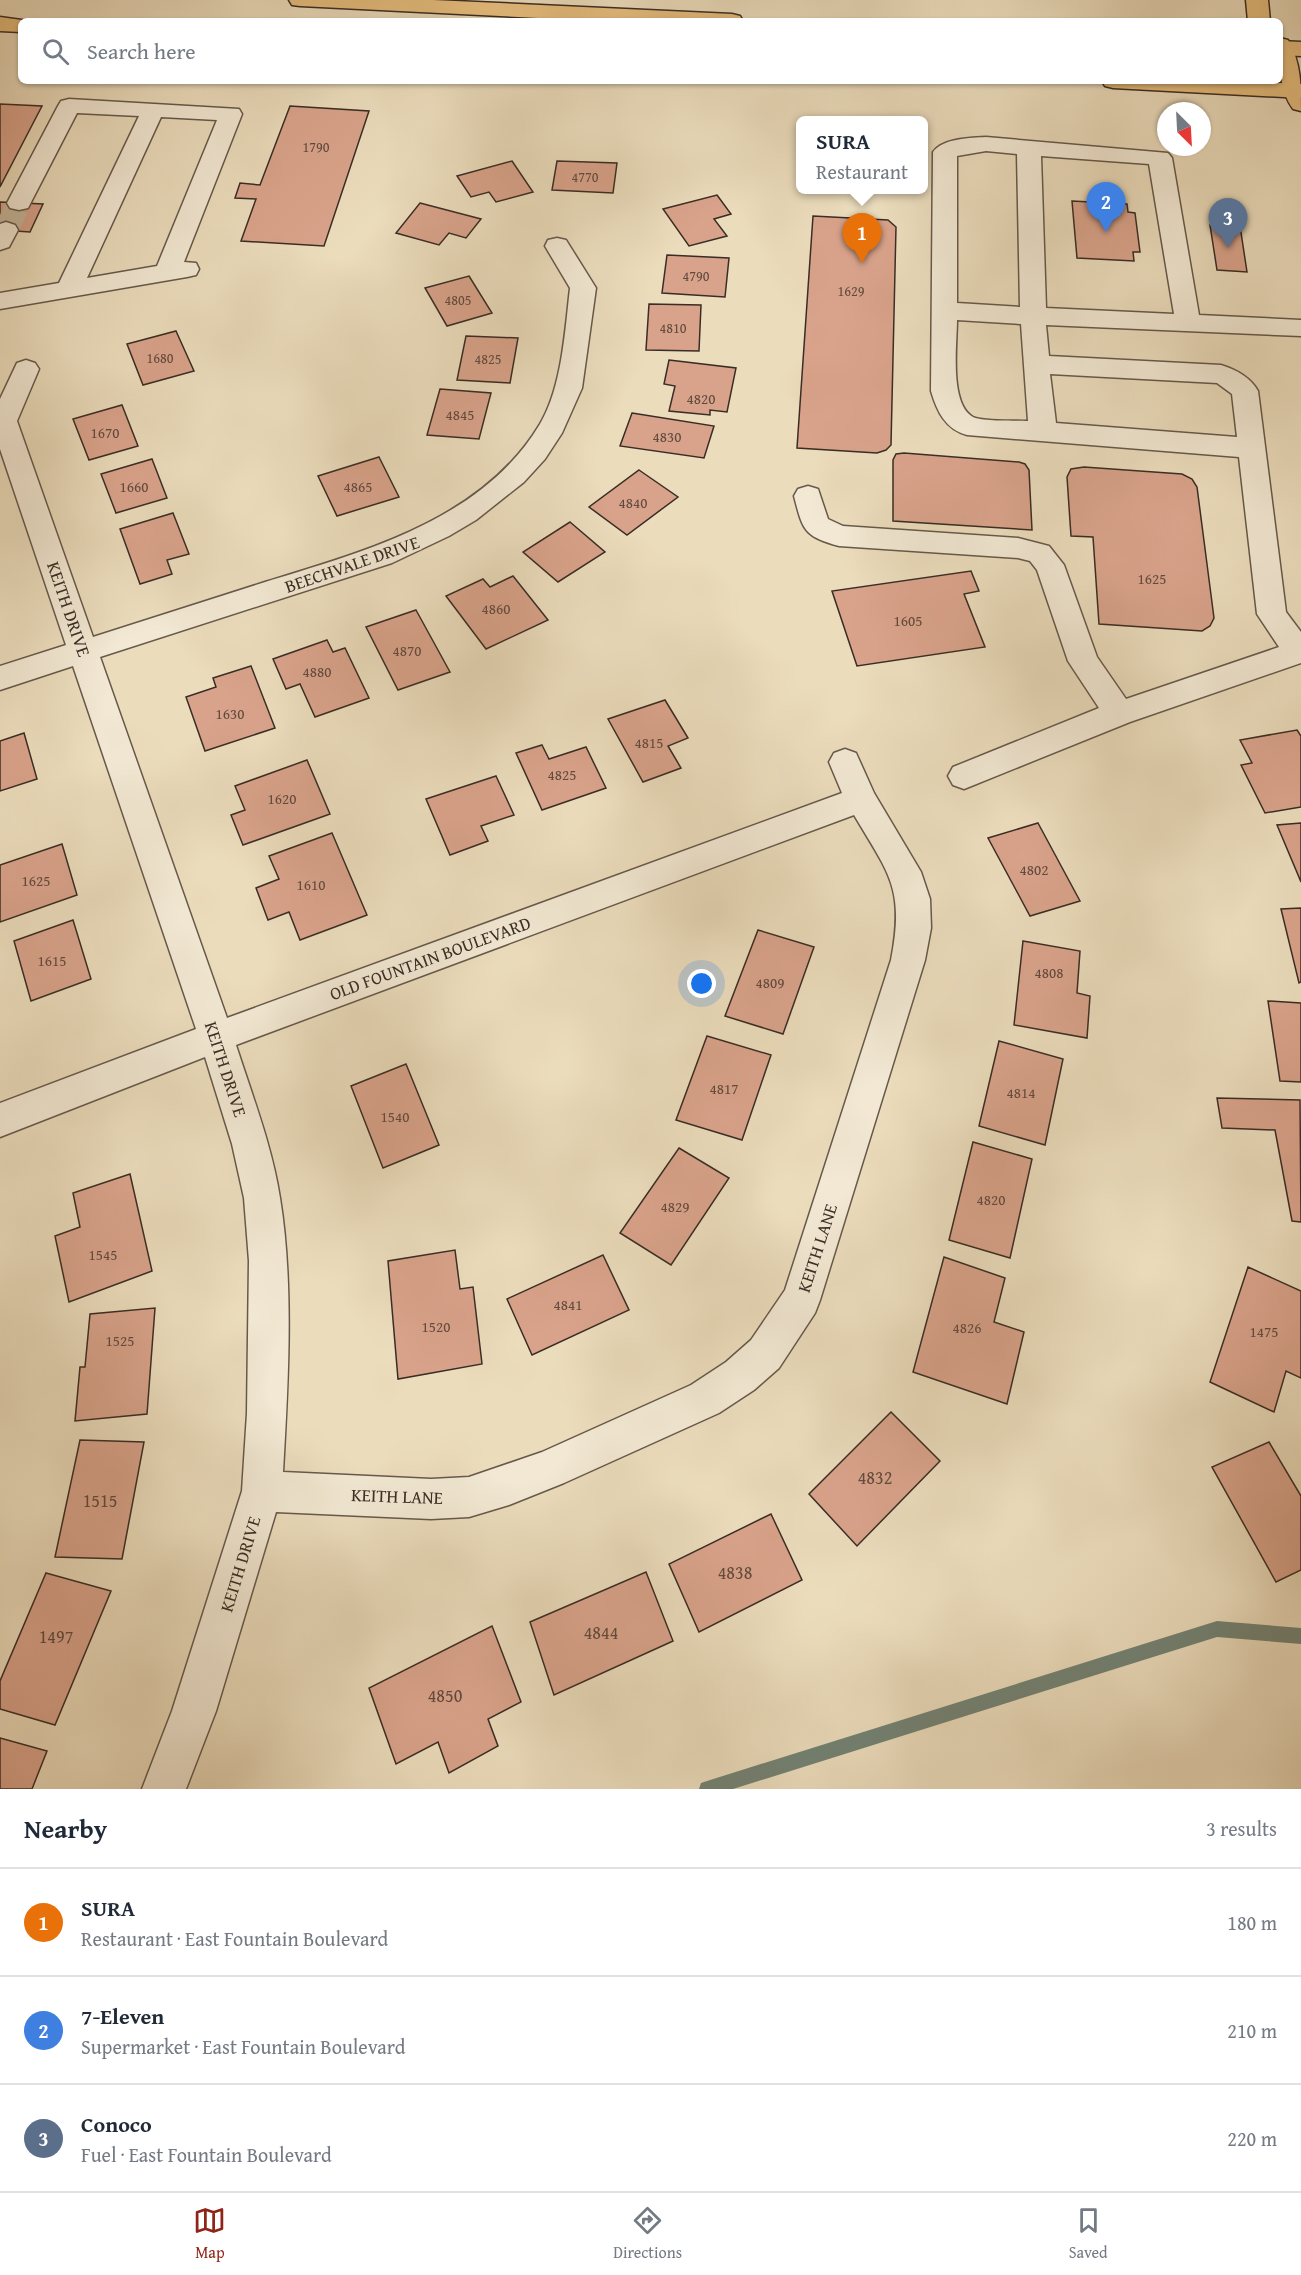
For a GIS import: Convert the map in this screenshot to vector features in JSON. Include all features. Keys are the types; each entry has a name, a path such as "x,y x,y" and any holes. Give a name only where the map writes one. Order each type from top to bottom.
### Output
{"main road":[{"path":"300,0 670,18"},
{"path":"1257,0 1258,18"},
{"path":"0,24 18,25"},
{"path":"1153,84 1300,95 1286,47 1301,30"}],"street":[{"path":"19,203 69,106 231,114 166,272"},
{"path":"69,289 153,111"},
{"path":"1188,323 1160,158 977,144 960,145 945,152 944,391 951,412 968,426 1252,448"},
{"path":"1029,148 1033,316 1043,432"},
{"name":"BEECHVALE DRIVE","path":"0,678 382,556 426,538 463,516 496,492 520,470 539,447 555,422 567,395 583,288 557,246"},
{"path":"0,302 193,267"},
{"path":"944,311 1301,328"},
{"path":"964,776 1119,714 1299,651 1272,614 1245,390 1232,379 1221,374 1036,364"},
{"name":"KEITH DRIVE","path":"26,369 4,422 216,1037 250,1144 262,1198 268,1262 268,1330 267,1413 261,1491 194,1711 164,1789"},
{"path":"808,496 816,525 839,536 1018,548 1039,553 1050,565 1083,661 1119,714"},
{"name":"KEITH LANE","path":"261,1491 431,1499 469,1497 550,1469 705,1399 740,1376 765,1354 801,1300 904,971 914,928 913,899 905,872 861,798 845,762"},
{"name":"OLD FOUNTAIN BOULEVARD","path":"0,1120 216,1037 861,798"}],"building":[{"path":"0,104 42,106 0,187"},
{"path":"290,106 369,111 324,246 241,241 256,199 235,198 240,183 260,185"},
{"path":"512,161 533,192 496,202 489,192 471,197 457,176"},
{"path":"557,161 617,163 613,193 552,190"},
{"path":"717,195 731,214 714,219 727,236 689,246 663,209"},
{"path":"1072,201 1127,204 1128,212 1135,213 1140,252 1133,252 1134,261 1077,258"},
{"path":"0,202 43,204 30,232 0,230"},
{"path":"420,203 481,219 466,238 449,233 439,245 396,233"},
{"path":"813,216 888,220 896,227 891,445 886,450 877,453 797,448"},
{"path":"1210,225 1240,226 1247,272 1217,270"},
{"path":"667,255 729,258 725,297 662,293"},
{"path":"469,276 492,313 447,326 425,288"},
{"path":"649,304 701,305 699,351 646,350"},
{"path":"176,331 194,371 143,385 127,344"},
{"path":"466,336 518,338 510,383 457,380"},
{"path":"669,360 736,368 727,412 710,410 710,415 669,411 675,386 664,384"},
{"path":"440,389 491,393 479,439 427,435"},
{"path":"122,405 138,446 89,460 73,419"},
{"path":"632,413 714,426 704,458 620,446"},
{"path":"896,454 1025,464 1029,470 1032,530 893,521 893,460"},
{"path":"379,457 399,497 337,516 318,476"},
{"path":"152,459 167,498 116,513 101,474"},
{"path":"1084,467 1182,474 1192,479 1197,487 1214,618 1210,626 1202,631 1099,624 1093,537 1071,536 1067,477 1071,469"},
{"path":"639,470 678,497 627,535 589,507"},
{"path":"173,513 189,554 167,560 172,574 140,584 120,529"},
{"path":"570,522 605,552 558,582 523,552"},
{"path":"971,571 979,591 964,594 985,647 857,666 832,591"},
{"path":"513,576 548,620 486,649 446,596 483,579 490,587"},
{"path":"416,610 450,672 398,690 366,627"},
{"path":"327,640 333,652 345,648 369,698 315,717 300,684 286,689 273,659"},
{"path":"251,666 275,728 205,751 186,697 216,687 213,678"},
{"path":"665,700 688,738 668,746 681,768 643,782 608,719"},
{"path":"1297,730 1301,736 1301,807 1265,813 1241,765 1252,763 1240,740"},
{"path":"24,733 37,779 0,791 0,741"},
{"path":"542,745 549,759 586,747 606,788 542,810 516,753"},
{"path":"307,760 330,814 243,845 231,815 245,810 235,786"},
{"path":"496,776 514,815 481,826 488,841 450,855 426,799"},
{"path":"1038,823 1080,901 1030,916 988,838"},
{"path":"1301,823 1301,882 1277,825"},
{"path":"332,833 367,915 300,940 289,912 268,920 256,888 279,879 269,856"},
{"path":"62,844 77,895 0,922 0,865"},
{"path":"1301,908 1301,982 1299,983 1281,909"},
{"path":"73,920 91,979 31,1001 14,941"},
{"path":"758,930 814,947 783,1034 725,1016"},
{"path":"1023,941 1080,951 1077,993 1090,996 1087,1038 1014,1025"},
{"path":"1268,1001 1301,1003 1301,1082 1280,1081"},
{"path":"707,1036 771,1055 742,1140 676,1120"},
{"path":"999,1041 1063,1059 1045,1145 979,1126"},
{"path":"406,1064 439,1145 383,1168 351,1086"},
{"path":"1217,1098 1300,1100 1301,1222 1292,1221 1275,1130 1222,1128"},
{"path":"973,1142 1032,1159 1010,1258 949,1240"},
{"path":"679,1148 729,1178 671,1265 620,1233"},
{"path":"130,1174 152,1271 69,1302 55,1236 80,1227 73,1193"},
{"path":"455,1250 460,1289 473,1287 482,1364 398,1379 388,1261"},
{"path":"603,1255 629,1310 532,1355 507,1299"},
{"path":"944,1257 1005,1278 994,1322 1024,1332 1007,1404 913,1372"},
{"path":"1248,1267 1301,1291 1301,1378 1286,1371 1274,1412 1210,1382"},
{"path":"155,1308 147,1414 75,1421 80,1367 85,1367 90,1314"},
{"path":"891,1412 940,1461 857,1546 809,1494"},
{"path":"80,1440 144,1442 122,1559 55,1557"},
{"path":"1269,1442 1301,1496 1301,1570 1276,1582 1212,1467"},
{"path":"771,1514 802,1580 699,1632 669,1564"},
{"path":"646,1572 673,1641 554,1695 530,1622"},
{"path":"46,1573 111,1591 55,1725 0,1709 0,1681"},
{"path":"492,1626 521,1702 488,1719 498,1746 449,1773 438,1742 396,1764 369,1688"},
{"path":"0,1738 47,1751 32,1789 0,1789"}],"waterway":[{"path":"707,1789 1217,1629 1301,1636"}],"tunnel":[{"path":"6,230 19,203"}],"place":[{"name":"7-Eleven","path":"1106,232"},
{"name":"Conoco","path":"1228,248"},
{"name":"SURA","path":"862,263"}]}
